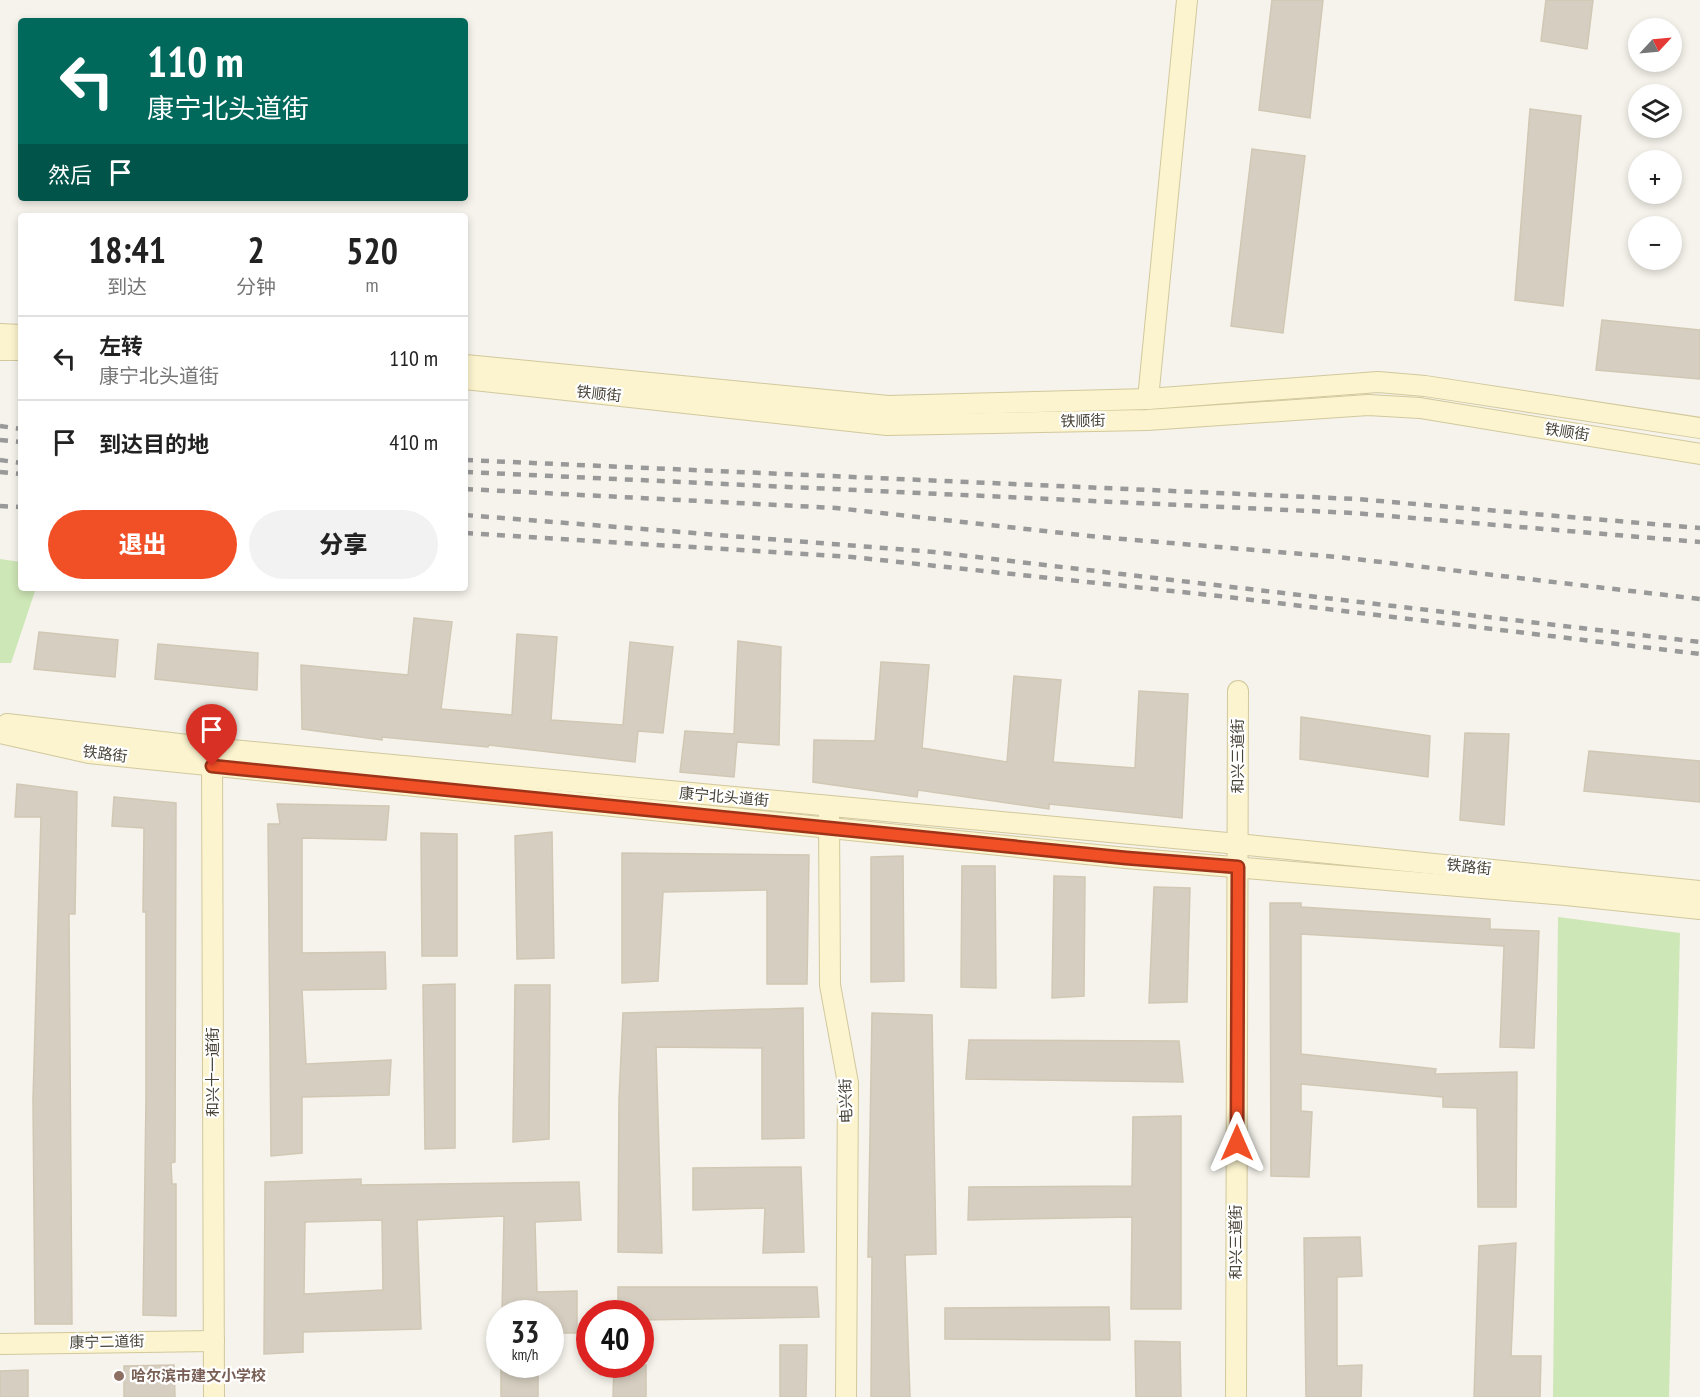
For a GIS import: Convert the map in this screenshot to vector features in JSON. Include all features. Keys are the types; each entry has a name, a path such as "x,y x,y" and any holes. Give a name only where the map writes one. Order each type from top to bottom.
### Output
{"main road":[{"path":"1148,399 1187,0"},
{"path":"0,334 18,335"},
{"path":"0,350 18,350"},
{"name":"铁顺街","path":"468,364 888,406 1148,399 1378,382 1425,386 1700,428"},
{"name":"铁顺街","path":"468,379 887,425 1147,420 1368,405 1420,408 1700,454"},
{"name":"和兴三道街","path":"1236,1397 1238,691"},
{"name":"铁路街","path":"1,726 89,753 212,757"},
{"name":"康宁北头道街","path":"212,757 829,807 1238,844"},
{"name":"康宁北头道街","path":"212,757 829,828 1238,867"},
{"name":"和兴十一道街","path":"212,757 214,1397"},
{"name":"电兴街","path":"829,807 830,985 848,1083 846,1397"},
{"name":"铁路街","path":"1238,844 1700,891"},
{"name":"铁路街","path":"1238,867 1700,909"},
{"name":"康宁二道街","path":"0,1344 213,1341"}],"green space":[{"path":"0,559 18,562 18,591 35,591 11,663 0,663"},
{"path":"1558,917 1680,933 1669,1397 1553,1397"}],"building":[{"path":"1272,0 1323,0 1310,118 1259,110"},
{"path":"1546,0 1593,0 1587,49 1541,41"},
{"path":"1530,109 1581,116 1563,306 1515,300"},
{"path":"1252,149 1305,156 1283,333 1231,326"},
{"path":"1602,320 1700,330 1700,379 1596,370"},
{"path":"414,618 452,622 441,709 512,715 517,634 557,637 551,720 623,725 630,642 673,647 663,733 638,731 635,762 489,745 488,747 382,737 382,740 302,729 301,665 408,675"},
{"path":"39,632 118,640 115,677 34,669"},
{"path":"738,641 781,647 779,745 737,742 734,777 680,772 685,731 734,734"},
{"path":"158,644 258,653 257,690 155,679"},
{"path":"881,662 929,665 922,748 1007,762 1014,676 1061,680 1053,762 1135,768 1139,691 1188,694 1182,818 1049,804 1049,809 918,790 917,797 813,782 814,740 875,741"},
{"path":"1301,717 1430,736 1428,777 1300,759"},
{"path":"1465,733 1509,734 1504,825 1460,820"},
{"path":"1589,751 1700,761 1700,802 1584,791"},
{"path":"17,784 77,792 75,914 69,914 72,1324 35,1324 33,1100 41,817 15,817"},
{"path":"114,797 176,803 175,1162 171,1163 172,1184 176,1184 176,1316 143,1315 146,1098 144,828 112,826"},
{"path":"277,804 389,806 386,840 302,838 302,953 385,952 386,989 302,990 306,1064 391,1060 389,1095 302,1097 302,1153 271,1156 268,824 280,824"},
{"path":"552,832 554,958 517,959 515,836"},
{"path":"421,833 457,834 457,956 422,956"},
{"path":"622,853 809,855 807,984 767,984 767,890 663,892 658,981 622,983"},
{"path":"903,856 904,981 871,982 871,857"},
{"path":"962,866 995,866 996,988 961,987"},
{"path":"1054,876 1085,877 1084,996 1052,998"},
{"path":"1154,887 1190,888 1187,1002 1149,1003"},
{"path":"1270,903 1301,903 1301,907 1490,919 1490,929 1539,931 1534,1048 1500,1047 1504,946 1301,934 1301,1054 1436,1069 1435,1074 1517,1072 1516,1207 1478,1207 1477,1108 1443,1107 1443,1097 1301,1084 1301,1111 1312,1112 1309,1177 1271,1176"},
{"path":"455,984 455,1148 425,1149 423,985"},
{"path":"515,985 550,985 549,1139 513,1142"},
{"path":"803,1008 804,1138 762,1139 762,1048 656,1047 662,1253 618,1252 619,1099 623,1013"},
{"path":"872,1013 932,1015 936,1254 905,1255 910,1397 871,1397 872,1257 868,1257"},
{"path":"969,1040 1179,1041 1183,1082 966,1079"},
{"path":"1181,1116 1181,1309 1131,1309 1132,1217 968,1220 969,1187 1132,1186 1133,1117"},
{"path":"801,1167 804,1252 763,1253 765,1208 693,1210 693,1168"},
{"path":"361,1179 361,1185 579,1182 581,1220 535,1222 537,1292 577,1291 576,1333 564,1333 564,1300 502,1300 504,1216 417,1220 421,1329 303,1332 303,1352 264,1354 265,1182","holes":["382,1220 383,1290 304,1294 305,1222"]},
{"path":"1360,1237 1362,1276 1337,1277 1337,1366 1362,1365 1361,1397 1306,1397 1304,1238"},
{"path":"1516,1243 1511,1356 1541,1356 1540,1397 1474,1397 1479,1246"},
{"path":"618,1287 817,1287 819,1317 654,1320 654,1300 618,1300"},
{"path":"1109,1307 1110,1340 945,1339 945,1308"},
{"path":"1135,1341 1180,1342 1181,1397 1136,1397"},
{"path":"780,1345 807,1345 806,1397 780,1397"},
{"path":"174,1365 175,1397 124,1397 124,1366"},
{"path":"28,1370 28,1397 0,1397 0,1371"},
{"path":"501,1378 538,1378 538,1397 501,1397"},
{"path":"614,1378 646,1378 646,1397 613,1397"}],"railway":[{"path":"0,426 18,429"},
{"path":"0,440 18,442"},
{"path":"0,460 18,463"},
{"path":"468,460 1356,499 1700,528"},
{"path":"0,472 18,474"},
{"path":"468,472 1353,513 1700,542"},
{"path":"468,489 836,508 1099,537 1338,557 1700,599"},
{"path":"0,506 18,507"},
{"path":"468,515 934,552 1700,642"},
{"path":"468,533 852,557 1219,596 1700,654"}],"place":[{"name":"哈尔滨市建文小学校","path":"119,1376"}],"route":[{"path":"212,766 1126,858 1238,867 1237,1143"}]}
